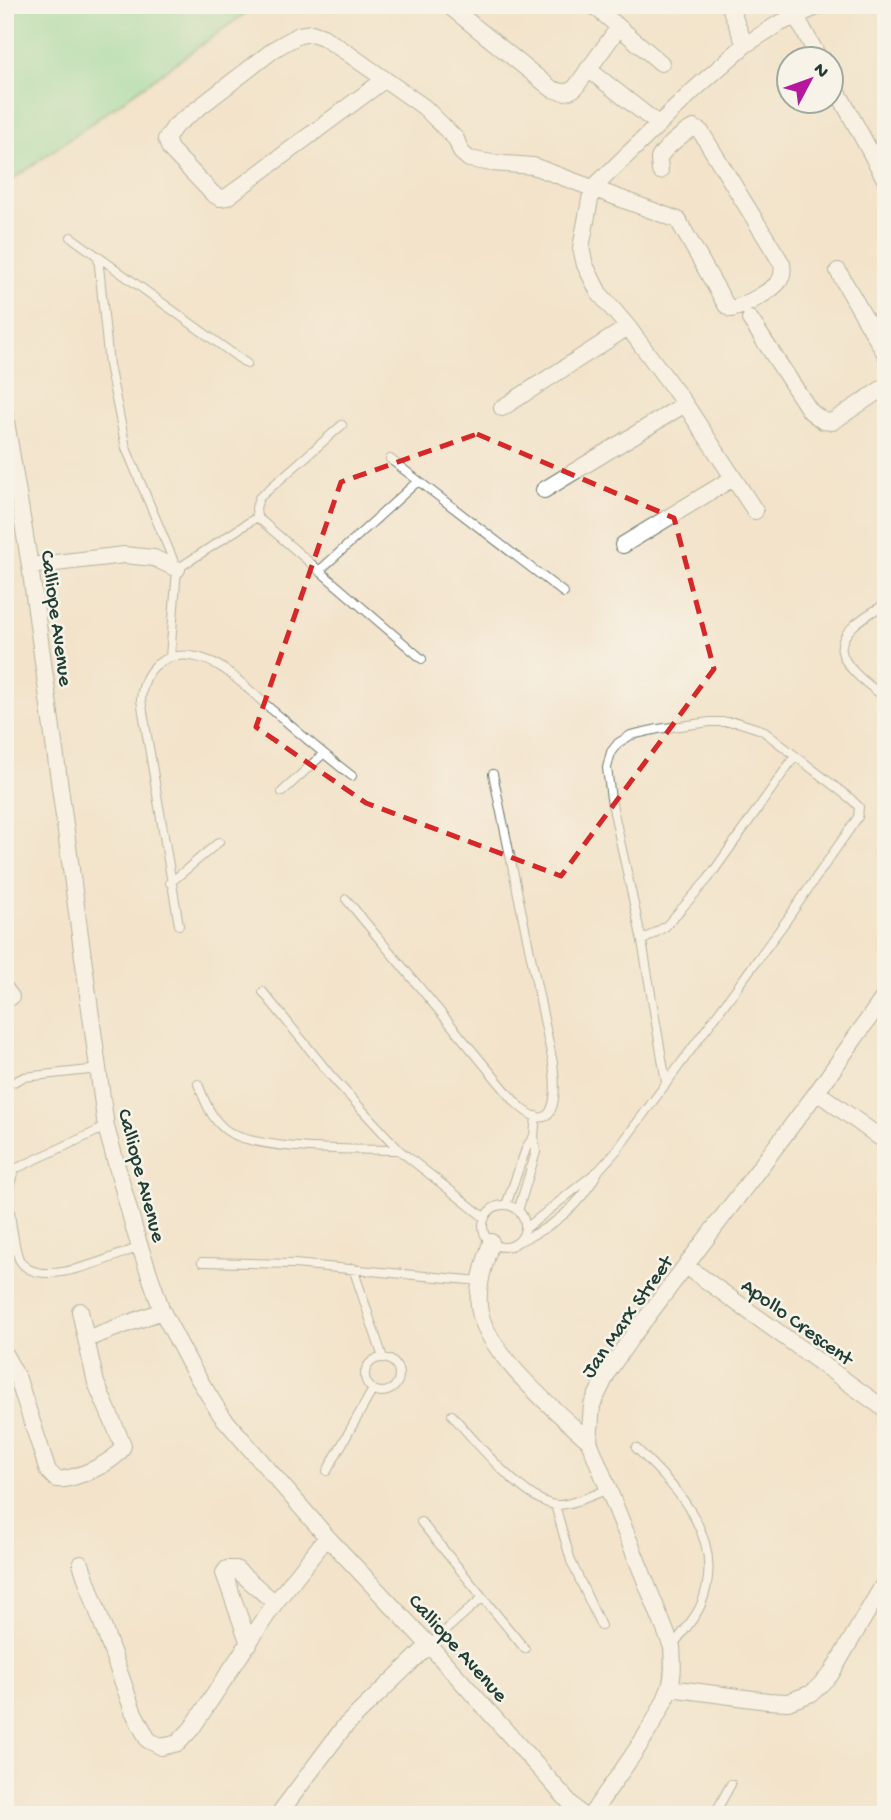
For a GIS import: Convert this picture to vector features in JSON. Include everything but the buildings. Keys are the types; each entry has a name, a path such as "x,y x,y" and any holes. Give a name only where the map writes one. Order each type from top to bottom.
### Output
{"street":[{"path":"448,5 552,89 561,93 569,92 619,27"},
{"path":"593,5 661,63"},
{"path":"729,5 745,45"},
{"path":"755,511 685,404 628,327 599,293 585,265 581,248 592,189 745,45 778,24 797,18 821,5"},
{"path":"797,18 812,46"},
{"path":"384,80 227,197 220,198 213,194 170,149 166,139 175,126 276,48 299,35 312,33 323,37 424,107 456,139 461,152 469,159 533,166 678,220 726,305 731,309 747,304 778,284 783,273 782,264 701,132 695,128 689,129 664,151 659,160 660,172"},
{"path":"588,69 658,124"},
{"path":"846,108 886,181"},
{"path":"838,271 886,355"},
{"path":"750,319 810,411 823,421 832,422 886,386"},
{"path":"502,408 628,327"},
{"path":"544,489 685,404"},
{"name":"Calliope Avenue","path":"5,415 30,566 106,1127 140,1247 162,1311 221,1415 327,1537 569,1800 591,1814"},
{"path":"623,545 733,478"},
{"path":"30,566 124,555 153,558 177,569"},
{"name":"Jan Marx Street","path":"591,1814 657,1715 670,1688 672,1647 589,1441 592,1405 609,1370 817,1092 886,994"},
{"path":"817,1092 886,1142"},
{"path":"491,1242 480,1281 479,1305 484,1328 530,1387 589,1441"},
{"name":"Apollo Crescent","path":"686,1266 886,1410"},
{"path":"5,1355 18,1379 48,1471 56,1479 68,1479 116,1458 122,1451 122,1446 96,1383 80,1311"},
{"path":"86,1339 162,1311"},
{"path":"81,1564 133,1711 142,1730 154,1745 162,1748 184,1738 275,1603 327,1537"},
{"path":"249,1644 224,1573 232,1568 236,1569 275,1603"},
{"path":"670,1688 788,1702 812,1693 831,1674 886,1580"},
{"path":"278,1815 344,1727 429,1645"}],"lane":[{"path":"71,237 247,364"},
{"path":"98,256 109,365 119,421 126,448 177,569 170,657"},
{"path":"342,425 259,498 257,517 422,659"},
{"path":"390,459 564,593"},
{"path":"319,571 418,481"},
{"path":"177,569 257,517"},
{"path":"886,604 855,623 843,640 842,651 844,660 852,671 886,698"},
{"path":"179,925 141,701 144,680 159,662 170,657 194,657 224,669 352,776"},
{"path":"519,1241 525,1229 599,1170 617,1150 786,921 858,817 860,811 857,804 762,730 737,722 710,722 657,729 631,736 618,743 611,752 607,768 611,799 642,942 666,1082"},
{"path":"282,792 324,754"},
{"path":"642,942 666,926 708,879 795,756"},
{"path":"346,899 502,1088 526,1113 544,1116 550,1112 555,1101 556,1087 553,1063 493,774"},
{"path":"170,883 219,842"},
{"path":"263,992 332,1077 399,1150 485,1218"},
{"path":"5,1086 24,1077 99,1069"},
{"path":"198,1084 216,1121 229,1132 292,1147 399,1150"},
{"path":"518,1210 536,1152 536,1116"},
{"path":"106,1127 15,1169 8,1202 19,1259 32,1272 53,1274 71,1271 140,1247"},
{"path":"506,1205 527,1146 534,1136"},
{"path":"525,1229 523,1216 518,1210 506,1205 493,1208 485,1218 484,1231 491,1242 496,1246 508,1247 552,1225 568,1212 588,1189 599,1170"},
{"path":"202,1262 353,1268 480,1281"},
{"path":"353,1268 383,1358"},
{"path":"383,1358 397,1366 399,1377 389,1391 378,1392 365,1381 365,1370 372,1360 383,1358"},
{"path":"327,1471 373,1389"},
{"path":"452,1415 515,1481 534,1495 555,1505 583,1499 609,1489"},
{"path":"636,1448 682,1496 703,1537 708,1562 705,1592 699,1608 672,1647"},
{"path":"555,1505 572,1561 601,1626"},
{"path":"421,1522 525,1649"},
{"path":"429,1645 482,1598"},
{"path":"714,1815 731,1784"}],"highlighted area":[{"path":"477,434 674,518 714,669 561,876 366,803 256,727 341,482"}],"green space":[{"path":"5,5 257,5 5,185"}]}
